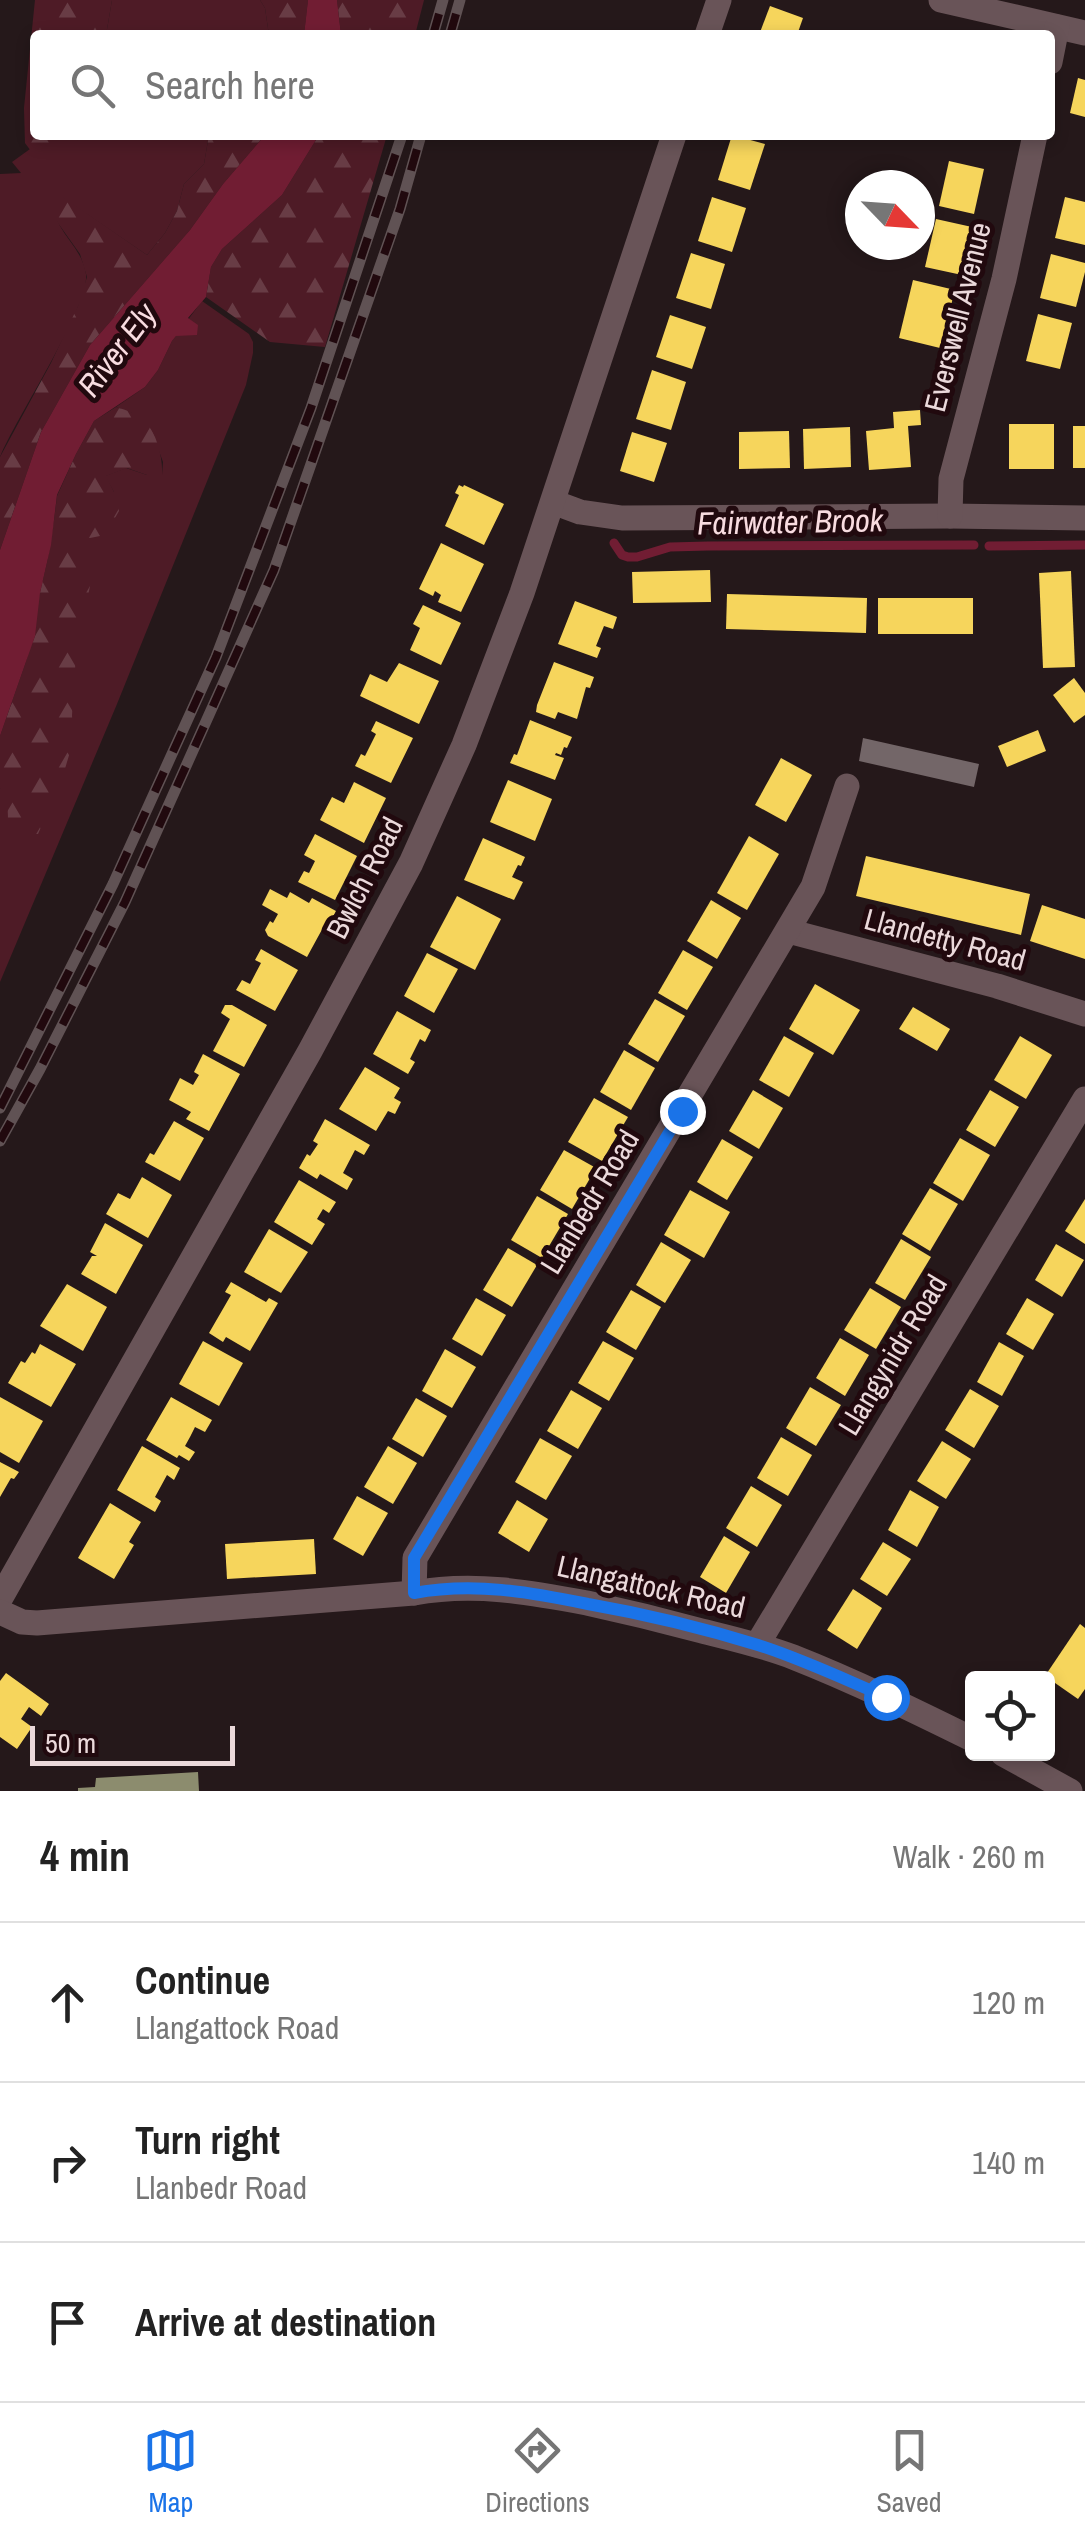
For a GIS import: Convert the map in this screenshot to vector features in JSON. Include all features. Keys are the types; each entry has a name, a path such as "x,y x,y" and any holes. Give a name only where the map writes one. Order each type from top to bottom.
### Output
{"street":[{"path":"709,30 719,0"},
{"path":"941,0 1085,34"},
{"path":"1055,40 1058,27"},
{"name":"Bwlch Road","path":"0,1598 310,1052 404,878 464,745 522,593 672,140"},
{"name":"Everswell Avenue","path":"950,516 951,479 1004,280 1033,140"},
{"path":"553,502 580,512 622,518 1085,518"},
{"name":"Llanbedr Road","path":"414,1593 414,1558 813,888 847,786"},
{"name":"Llandetty Road","path":"788,931 997,986 1085,1014"},
{"name":"Llangynidr Road","path":"757,1645 1085,1099"},
{"name":"Llangattock Road","path":"0,1612 37,1624 442,1588 522,1591 616,1609 757,1645 886,1697 965,1736"},
{"path":"1016,1761 1070,1791"}],"green space":[{"path":"35,0 112,0 107,30 32,30"},
{"path":"112,0 260,0 268,30 107,30"},
{"path":"260,0 308,0 305,30 268,30"},
{"path":"337,0 424,0 416,30 340,30"},
{"path":"30,49 30,140 78,140 76,145 40,163 25,143"},
{"path":"78,140 208,140 204,164 184,184 177,211 147,255 50,189 58,222 84,267 84,289 65,336 0,457 0,174 21,173 12,162 30,149 75,145"},
{"path":"208,140 261,140 190,230 90,345 41,432 0,550 0,457 51,363 87,277 80,254 48,202 50,188 147,255 177,211 184,184 204,164"},
{"path":"316,140 386,140 325,347 270,342 206,297 211,267 222,249 282,195"},
{"path":"202,301 249,334 253,353 246,385 0,982 0,788 42,581 58,590 48,558 54,520 114,492 105,476 126,468 162,475 163,462 156,443 132,413 116,407 145,387"},
{"path":"116,407 139,416 149,426 158,446 162,475 127,468 106,476 119,511 105,535 90,538 69,532 65,551 92,550 90,586 76,655 73,742 61,782 38,834 10,833 0,853 0,827 8,823 8,809 0,788 0,736 35,636 57,496 94,421"}],"water":[{"path":"308,0 337,0 340,30 305,30"},
{"name":"River Ely","path":"261,140 316,140 282,195 222,249 211,267 206,297 188,318 198,325 197,335 176,336 145,387 94,421 76,454 57,495 35,636 0,736 0,550 41,432 90,345 190,230"}],"building: Homes":[{"path":"770,6 803,18 799,30 761,30"},
{"path":"1078,78 1085,80 1085,117 1070,113"},
{"path":"730,140 765,144 750,190 718,180"},
{"path":"949,161 984,169 974,214 939,206"},
{"path":"712,197 746,208 732,252 698,241"},
{"path":"1065,197 1085,202 1085,245 1055,238"},
{"path":"936,219 972,227 962,275 925,267 927,260 935,260"},
{"path":"691,253 725,264 711,309 676,298"},
{"path":"1051,254 1085,263 1076,307 1040,298"},
{"path":"913,280 955,290 940,348 899,338"},
{"path":"1038,314 1072,323 1060,369 1026,361"},
{"path":"670,315 706,327 692,369 656,357"},
{"path":"652,370 686,382 671,430 636,419"},
{"path":"920,410 921,425 908,426 911,467 869,470 866,431 894,428 893,412"},
{"path":"1009,424 1054,424 1054,469 1009,469"},
{"path":"1073,426 1085,426 1085,468 1073,468"},
{"path":"850,427 851,467 804,469 803,429"},
{"path":"789,431 790,468 739,469 739,432"},
{"path":"632,432 667,443 654,482 620,471"},
{"path":"459,485 504,504 484,545 445,526 459,495 455,493"},
{"path":"441,543 484,564 461,612 438,602 441,595 435,591 433,596 419,589"},
{"path":"710,570 711,602 633,603 632,572"},
{"path":"1071,571 1075,667 1043,668 1039,573"},
{"path":"727,594 867,598 866,633 726,629"},
{"path":"878,598 973,598 973,634 878,634"},
{"path":"575,601 617,617 613,629 604,626 596,646 601,648 597,658 558,644"},
{"path":"423,605 461,623 441,665 410,650 420,628 413,624"},
{"path":"554,662 594,677 590,688 586,687 577,719 558,712 555,719 536,712"},
{"path":"399,663 439,681 419,724 360,696 370,674 387,682"},
{"path":"1074,678 1085,693 1085,715 1074,723 1053,695"},
{"path":"530,720 572,737 561,755 555,755 564,758 555,780 510,763"},
{"path":"376,721 413,738 391,783 355,766 376,734 371,731"},
{"path":"1038,730 1046,751 1007,767 998,746"},
{"path":"781,758 812,775 786,822 755,805"},
{"path":"508,780 552,799 535,841 490,822"},
{"path":"354,782 386,798 364,843 320,820 332,797 344,803"},
{"path":"315,834 357,856 335,900 298,882 315,861 304,855"},
{"path":"749,836 779,854 747,910 717,893"},
{"path":"483,838 525,857 512,877 523,882 514,900 464,880"},
{"path":"866,856 1030,894 1021,935 856,896"},
{"path":"270,889 287,898 290,892 309,903 312,898 336,911 307,957 268,936 265,930 278,914 262,905"},
{"path":"457,896 501,919 475,970 430,947"},
{"path":"711,900 741,918 717,959 687,941"},
{"path":"1042,905 1085,919 1085,959 1030,941"},
{"path":"261,949 298,970 275,1011 236,990 242,980 250,984 261,963 255,960"},
{"path":"683,950 713,967 687,1010 658,993"},
{"path":"427,953 458,969 434,1013 404,996"},
{"path":"815,984 860,1010 833,1055 789,1029"},
{"path":"655,999 685,1016 658,1062 628,1044"},
{"path":"225,1005 232,1005 267,1025 244,1067 213,1051 230,1019 221,1013"},
{"path":"913,1007 950,1029 937,1051 899,1029"},
{"path":"397,1011 431,1030 425,1042 420,1039 408,1074 373,1054"},
{"path":"784,1036 814,1053 789,1097 759,1080"},
{"path":"1020,1036 1052,1055 1026,1099 994,1080"},
{"path":"624,1050 655,1068 631,1110 600,1092"},
{"path":"203,1054 240,1074 209,1131 186,1119 191,1112 169,1100 180,1078 193,1085 199,1075 194,1072"},
{"path":"365,1067 400,1088 394,1098 401,1102 395,1114 388,1111 376,1131 339,1109"},
{"path":"753,1090 783,1108 759,1149 729,1131"},
{"path":"990,1090 1019,1107 995,1147 966,1130"},
{"path":"594,1098 628,1117 602,1161 568,1142"},
{"path":"325,1119 370,1145 364,1155 355,1150 343,1173 353,1179 347,1190 320,1174 317,1179 299,1168 318,1144 313,1141"},
{"path":"174,1121 204,1138 180,1181 145,1162 150,1153 154,1155"},
{"path":"960,1138 990,1155 963,1201 933,1183"},
{"path":"722,1139 753,1157 727,1200 697,1182"},
{"path":"564,1150 596,1168 572,1209 540,1190"},
{"path":"142,1177 172,1195 148,1238 106,1214 118,1193 130,1199"},
{"path":"299,1180 336,1202 329,1213 323,1209 317,1219 325,1224 312,1245 274,1222"},
{"path":"930,1188 958,1204 930,1251 902,1234"},
{"path":"690,1190 730,1212 704,1258 664,1235"},
{"path":"537,1196 568,1214 542,1258 511,1240"},
{"path":"1085,1199 1085,1244 1065,1231"},
{"path":"105,1223 143,1245 116,1294 81,1274 92,1256 97,1256 90,1252"},
{"path":"269,1229 308,1252 281,1293 244,1272"},
{"path":"901,1239 931,1257 905,1300 875,1283"},
{"path":"661,1242 691,1260 665,1303 636,1285"},
{"path":"1056,1244 1084,1260 1062,1297 1035,1280"},
{"path":"508,1248 537,1265 512,1307 483,1290"},
{"path":"231,1282 266,1302 269,1298 278,1303 250,1351 226,1337 223,1342 209,1333 231,1295 225,1292"},
{"path":"67,1284 107,1307 83,1351 40,1326"},
{"path":"870,1288 901,1307 876,1349 844,1330"},
{"path":"631,1290 661,1307 636,1350 606,1332"},
{"path":"476,1298 506,1315 482,1356 452,1339"},
{"path":"1027,1298 1054,1314 1033,1350 1006,1334"},
{"path":"840,1338 869,1355 845,1396 816,1378"},
{"path":"203,1341 243,1363 219,1406 179,1384"},
{"path":"603,1341 634,1358 609,1401 578,1383"},
{"path":"999,1342 1024,1356 1002,1396 977,1382"},
{"path":"40,1344 76,1364 51,1407 8,1383 21,1361 25,1363"},
{"path":"445,1349 476,1367 452,1408 422,1391"},
{"path":"810,1387 841,1405 816,1446 786,1428"},
{"path":"970,1389 999,1406 974,1448 945,1430"},
{"path":"571,1390 602,1408 578,1449 547,1431"},
{"path":"0,1397 43,1421 19,1463 0,1452"},
{"path":"171,1397 212,1420 205,1432 195,1427 185,1446 195,1452 189,1461 146,1440"},
{"path":"416,1398 447,1416 423,1457 392,1439"},
{"path":"781,1437 812,1455 788,1496 757,1478"},
{"path":"540,1438 572,1456 546,1500 515,1482"},
{"path":"942,1441 971,1459 946,1499 917,1481"},
{"path":"142,1446 180,1468 174,1480 167,1475 155,1497 161,1501 155,1512 117,1490"},
{"path":"388,1446 417,1463 393,1504 364,1487"},
{"path":"0,1462 19,1472 0,1497"},
{"path":"751,1486 782,1505 757,1547 726,1528"},
{"path":"910,1490 939,1507 917,1547 888,1530"},
{"path":"357,1496 388,1513 363,1556 333,1539"},
{"path":"517,1500 548,1519 529,1552 498,1533"},
{"path":"110,1503 141,1522 129,1542 134,1545 114,1579 78,1558"},
{"path":"724,1536 750,1552 726,1593 700,1577"},
{"path":"314,1539 316,1574 227,1579 225,1544"},
{"path":"883,1542 911,1559 887,1596 860,1579"},
{"path":"853,1589 882,1608 857,1649 827,1630"},
{"path":"1080,1624 1085,1628 1085,1689 1078,1699 1055,1683 1055,1671 1048,1671"},
{"path":"6,1673 49,1704 41,1716 29,1707 21,1719 32,1727 17,1749 0,1737 0,1681"}],"building: Industry":[{"path":"198,1772 199,1791 78,1791 95,1787 96,1778"}],"building: Other":[{"path":"863,738 979,764 974,787 859,761"}],"waterway":[{"name":"Fairwater Brook","path":"614,543 628,557 670,547 974,545"},
{"name":"Fairwater Brook","path":"989,546 1085,545"}],"railway":[{"path":"434,30 443,0"},
{"path":"451,30 460,0"},
{"path":"0,1108 113,884 216,657 311,408 400,140"},
{"path":"0,1141 125,902 274,570 400,209 420,140"}],"route":[{"path":"682,1111 414,1558 414,1593 476,1587 522,1591 616,1609 757,1645 886,1697"}]}
